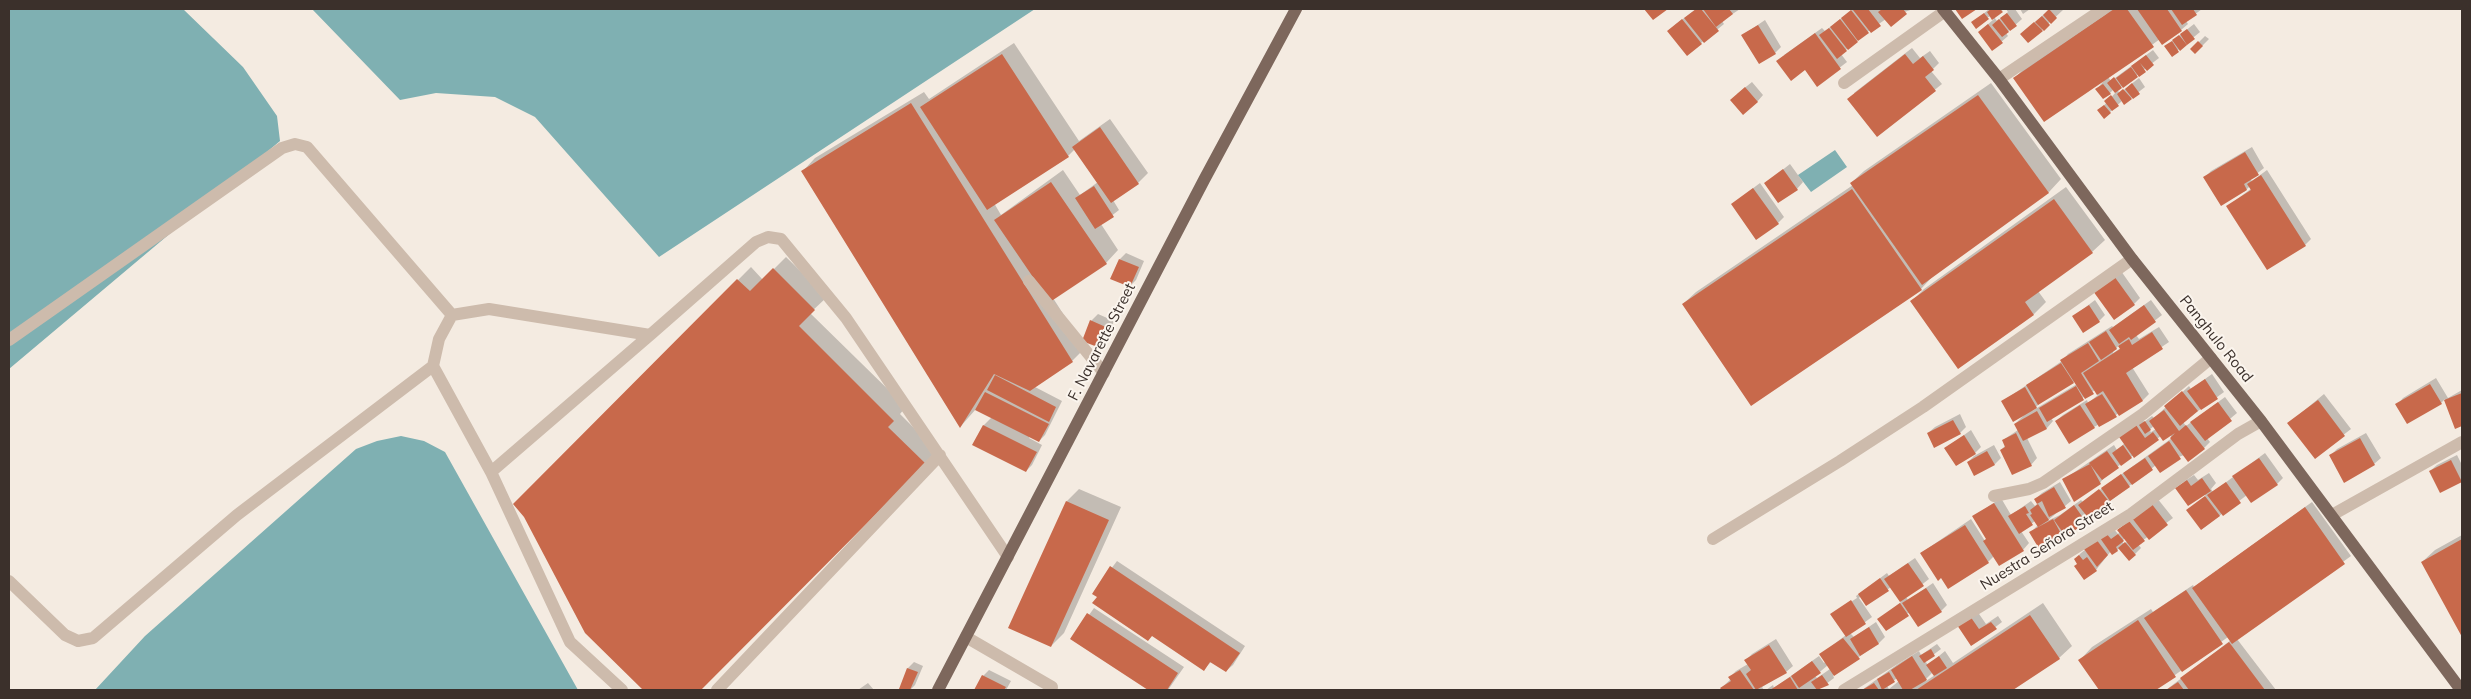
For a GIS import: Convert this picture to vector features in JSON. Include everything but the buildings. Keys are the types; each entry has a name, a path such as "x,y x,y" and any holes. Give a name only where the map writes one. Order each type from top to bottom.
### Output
{"main road":[{"name":"F. Navarette Street","path":"938,690 1296,9"},
{"name":"Panghulo Road","path":"1944,10 1999,79 2132,259 2332,515 2459,690"}],"street":[{"path":"1999,79 2103,9"},
{"path":"1844,83 1944,10"},
{"path":"9,340 282,148 295,144 306,147 452,315"},
{"path":"491,472 756,242 768,237 781,239 846,318 1008,557"},
{"path":"1714,539 1923,407 2132,259"},
{"path":"1028,281 1104,373"},
{"path":"452,315 489,309 650,335"},
{"path":"9,581 65,635 78,641 93,638 237,515 433,366 439,339 452,315"},
{"path":"1994,496 2029,489 2042,483 2143,414 2211,358"},
{"path":"433,366 491,472 570,642 622,690"},
{"name":"Nuestra Señora Street","path":"1844,690 2131,514 2238,434 2260,421"},
{"path":"2332,515 2462,442"},
{"path":"717,690 940,455"},
{"path":"966,637 1052,687"}],"water":[{"path":"9,9 183,9 243,67 277,116 280,141 9,369"},
{"path":"312,9 1035,9 659,257 535,117 495,97 436,93 400,100"},
{"path":"1835,150 1847,167 1811,192 1798,175"},
{"path":"401,436 424,441 445,452 578,690 95,690 145,636 356,449 377,441"}]}
